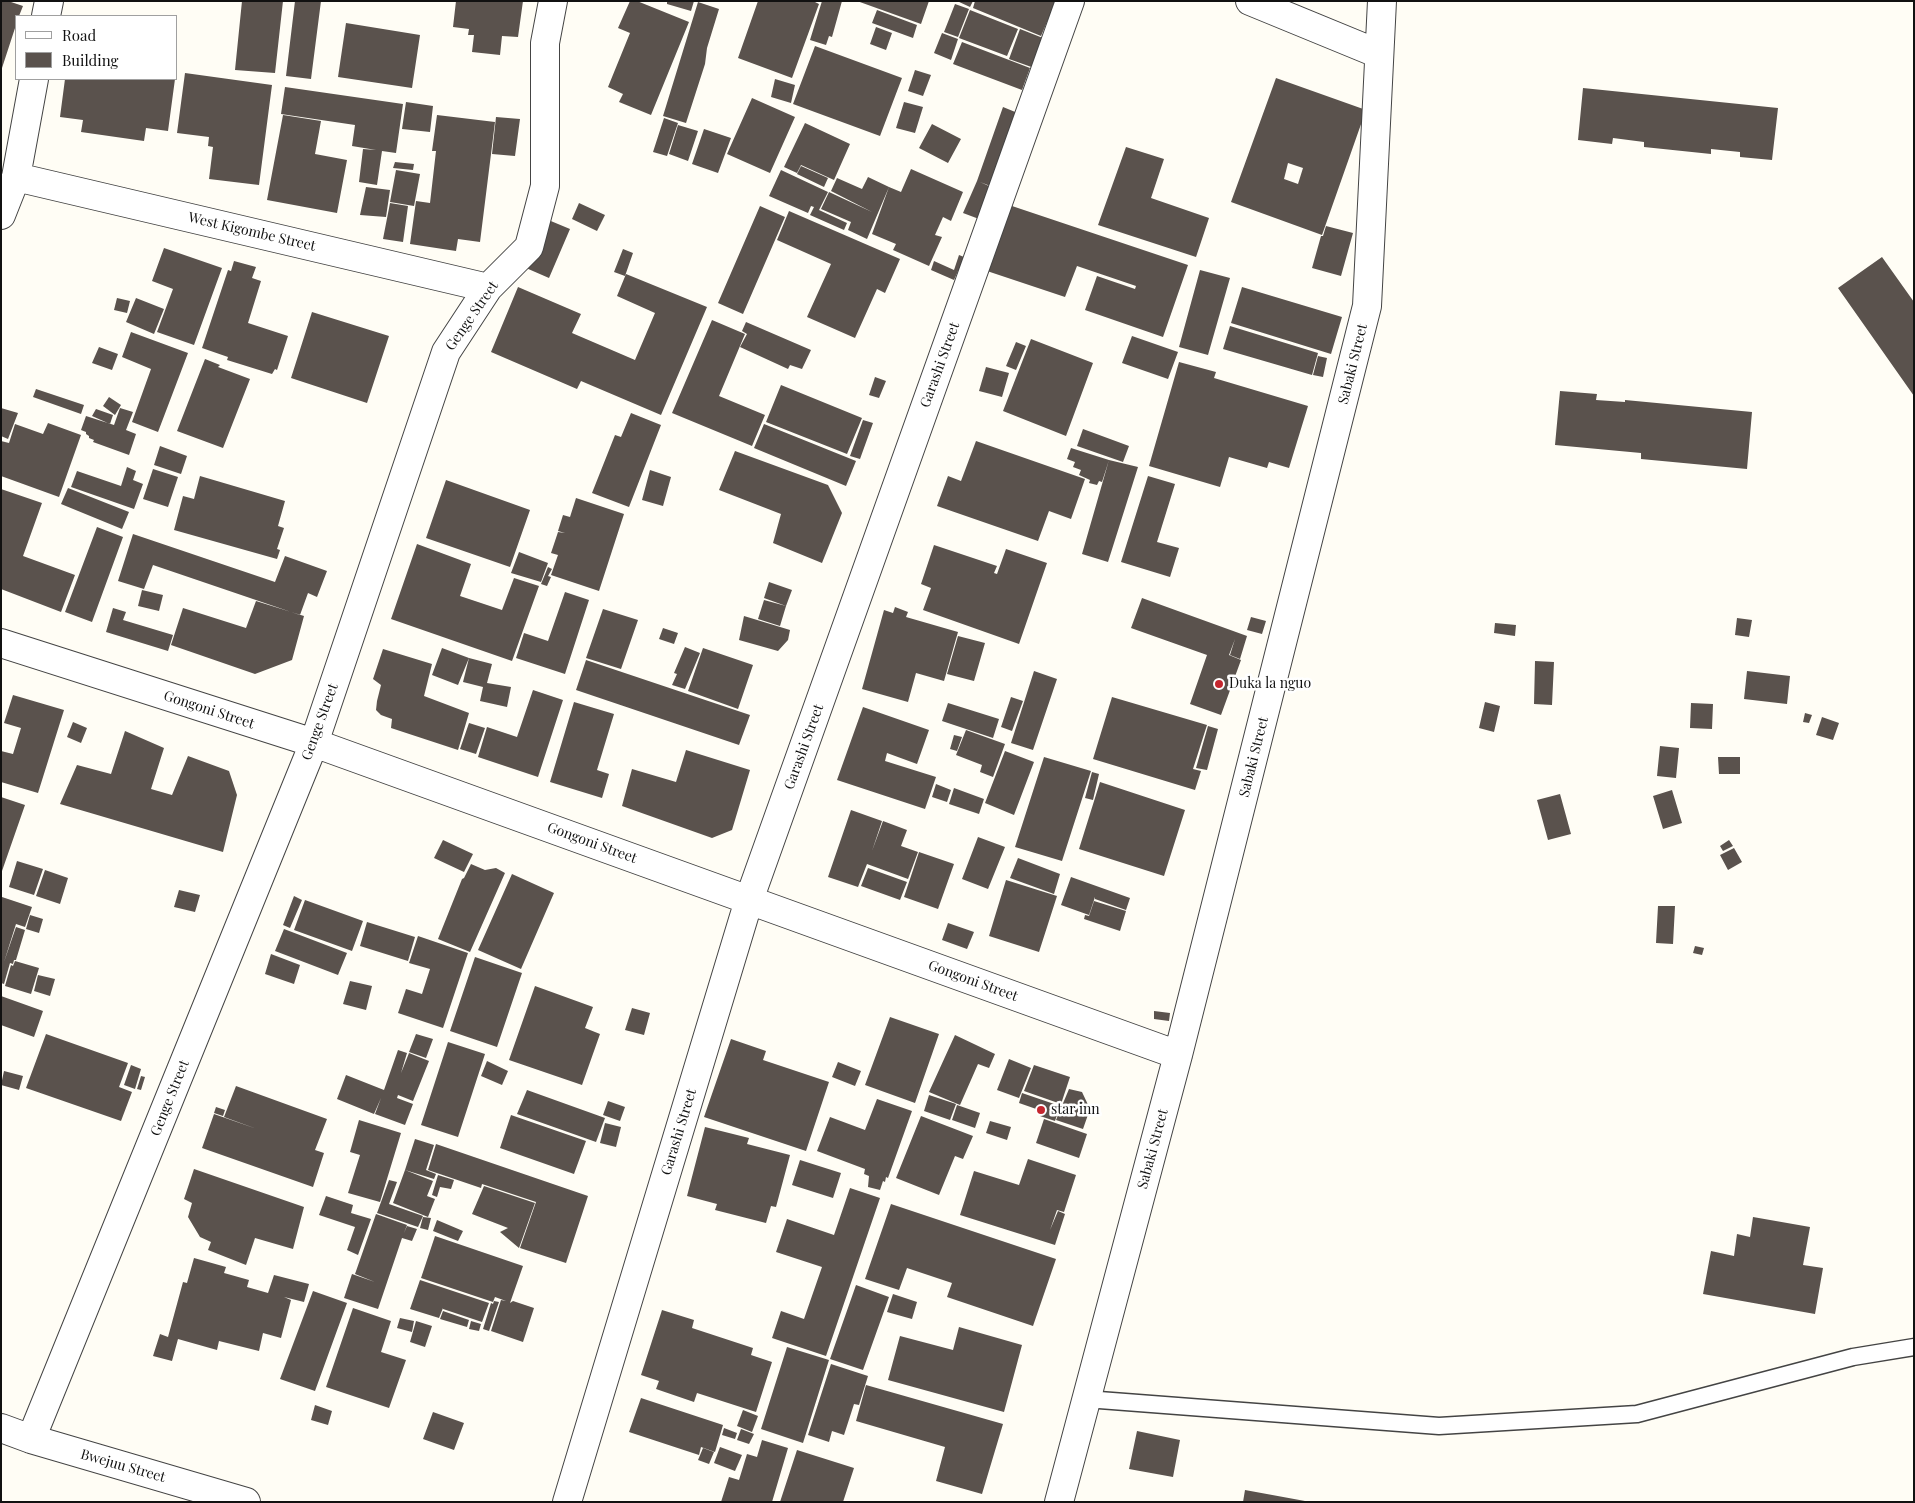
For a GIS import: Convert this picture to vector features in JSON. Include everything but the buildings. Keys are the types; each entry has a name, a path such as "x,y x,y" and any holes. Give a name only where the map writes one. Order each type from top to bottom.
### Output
{"street":[{"path":"46,15 49,1"},
{"name":"Genge Street","path":"31,1439 314,743 446,352 488,288 529,247 545,186 545,43 553,1"},
{"name":"Garashi Street","path":"567,1502 749,900 1070,1"},
{"path":"1250,1 1379,54"},
{"name":"Sabaki Street","path":"1059,1502 1178,1055 1368,306 1382,1"},
{"path":"1,215 16,176 34,80"},
{"name":"West Kigombe Street","path":"16,176 488,288"},
{"name":"Gongoni Street","path":"1,643 314,743 1178,1055"},
{"name":"Bwejuu Street","path":"1,1428 31,1439 246,1502"}],"lane":[{"path":"1086,1399 1439,1426 1636,1414 1853,1357 1914,1347"}],"place":[{"name":"Duka la nguo","path":"1219,684"},
{"name":"star inn","path":"1041,1110"}]}
